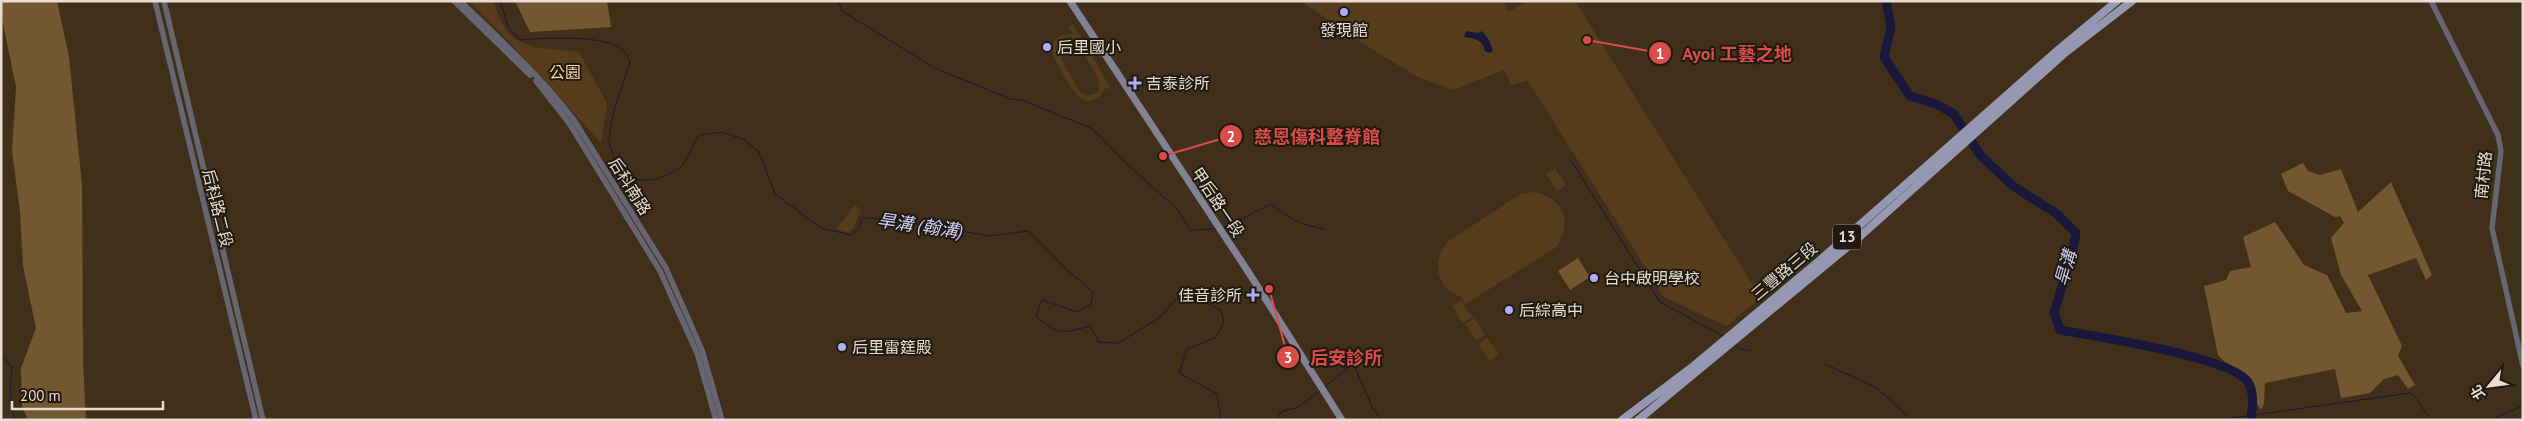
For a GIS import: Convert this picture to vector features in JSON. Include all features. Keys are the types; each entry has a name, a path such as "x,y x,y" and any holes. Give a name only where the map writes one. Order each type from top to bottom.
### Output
{"main road":[{"name":"甲后路一段","path":"1070,1 1251,276 1342,420"},
{"name":"13","path":"1976,128 2058,50 2117,1"},
{"name":"13","path":"1976,128 2066,52 2132,1"},
{"name":"三豐路三段","path":"1638,420 1857,239 1976,128"},
{"name":"三豐路三段","path":"1622,420 1691,368 1949,152"}],"street":[{"name":"后科路二段","path":"155,1 232,328 256,420"},
{"name":"后科路二段","path":"164,1 200,160 263,420"},
{"name":"后科南路","path":"454,1 556,103 663,270 697,353 716,420"},
{"name":"后科南路","path":"460,1 519,58 557,98 574,120 663,270 702,350 722,420"},
{"name":"南村路","path":"2430,1 2498,135 2501,151 2492,228 2523,366"},
{"path":"192,162 200,160"},
{"path":"232,328 241,325"}],"green space":[{"name":"公園","path":"469,1 493,1 507,31 521,42 537,47 579,52 607,103 601,143 499,31"},
{"path":"1301,1 1502,1 1509,12 1527,1 1575,1 1761,298 1726,326 1664,297 1528,81 1511,85 1504,70 1453,90 1416,76 1362,43"},
{"path":"1073,24 1110,87 1107,90 1105,87 1099,97 1092,101 1084,100 1077,95 1065,78 1053,54 1054,42 1061,35 1073,34 1069,26","holes":["1064,40 1077,42 1099,80 1099,90 1090,95 1083,94 1079,89 1058,50"]},
{"path":"1555,168 1566,185 1557,191 1546,174"},
{"path":"1531,192 1551,198 1558,204 1565,220 1561,239 1555,248 1464,305 1472,317 1463,323 1452,306 1461,300 1464,304 1461,297 1446,288 1439,274 1439,257 1442,249 1447,242 1521,194"},
{"path":"855,205 861,210 853,229 848,232 836,229"},
{"path":"1474,318 1485,335 1476,341 1465,324"},
{"path":"1487,338 1499,354 1490,361 1478,344"}],"shaded area":[{"path":"1,1 57,1 69,57 82,185 83,361 86,420 28,420 22,406 21,368 36,328 23,266 20,212 12,151 16,87 1,14"},
{"path":"515,1 607,1 611,27 530,32"},
{"path":"1466,31 1478,33 1482,31 1489,40 1493,51 1489,53 1485,51 1478,40 1464,37"},
{"path":"2303,163 2308,171 2320,175 2341,169 2358,212 2391,182 2432,275 2426,280 2416,258 2368,275 2402,346 2398,356 2415,385 2408,389 2398,375 2384,379 2370,393 2341,398 2335,369 2265,383 2264,404 2261,410 2249,392 2254,384 2251,379 2218,355 2204,286 2226,280 2230,271 2251,267 2243,237 2275,222 2304,265 2327,275 2346,313 2362,311 2341,275 2331,238 2344,223 2340,216 2335,217 2288,191 2281,174"},
{"path":"1578,258 1590,277 1570,290 1558,271"}],"waterway":[{"name":"旱溝 (翰溝)","path":"500,1 508,26 520,40 575,38 605,42 625,52 630,62 614,110 609,140 618,165 624,173 632,178 651,180 670,174 685,162 699,135 723,132 745,140 759,152 775,194 821,228 851,235 859,228 862,218 887,219 990,236 1029,231 1065,268 1093,292 1091,304 1078,312 1042,300 1036,316 1056,330 1067,331 1090,326 1099,342 1118,343 1159,318 1178,297 1197,299 1221,310 1224,323 1215,338 1187,349 1179,373 1217,394 1221,420"},
{"path":"838,1 842,11 935,68 1010,99 1022,100 1093,129 1125,162 1178,210 1190,230 1216,229"},
{"name":"旱溝","path":"1886,1 1891,27 1884,57 1910,96 1936,104 1954,114 1980,155 2013,186 2057,214 2076,233 2072,254 2054,313 2060,330 2130,342 2190,356 2217,364 2237,373 2248,382 2252,391 2251,420"},
{"path":"1572,162 1660,302 1723,336"},
{"path":"1222,229 1271,204 1296,221 1325,229"},
{"path":"1734,345 1740,349 1750,351"},
{"path":"1,353 12,368 10,394 15,420"},
{"name":"旱溝 (翰溝)","path":"1325,387 1353,363 1372,407 1381,420"},
{"path":"1825,364 1877,388 1909,417"},
{"name":"旱溝 (翰溝)","path":"1276,420 1282,411 1296,408 1320,391"},
{"path":"2219,420 2410,393 2431,420"},
{"path":"2491,420 2520,407 2523,398"}],"place":[{"name":"發現館","path":"1344,12"},
{"name":"Ayoi 工藝之地","path":"1587,40"},
{"name":"后里國小","path":"1047,47"},
{"name":"吉泰診所","path":"1135,83"},
{"name":"慈恩傷科整脊館","path":"1163,156"},
{"name":"台中啟明學校","path":"1594,278"},
{"name":"后安診所","path":"1269,289"},
{"name":"佳音診所","path":"1253,295"},
{"name":"后綜高中","path":"1509,310"},
{"name":"后里雷筳殿","path":"842,347"}]}
